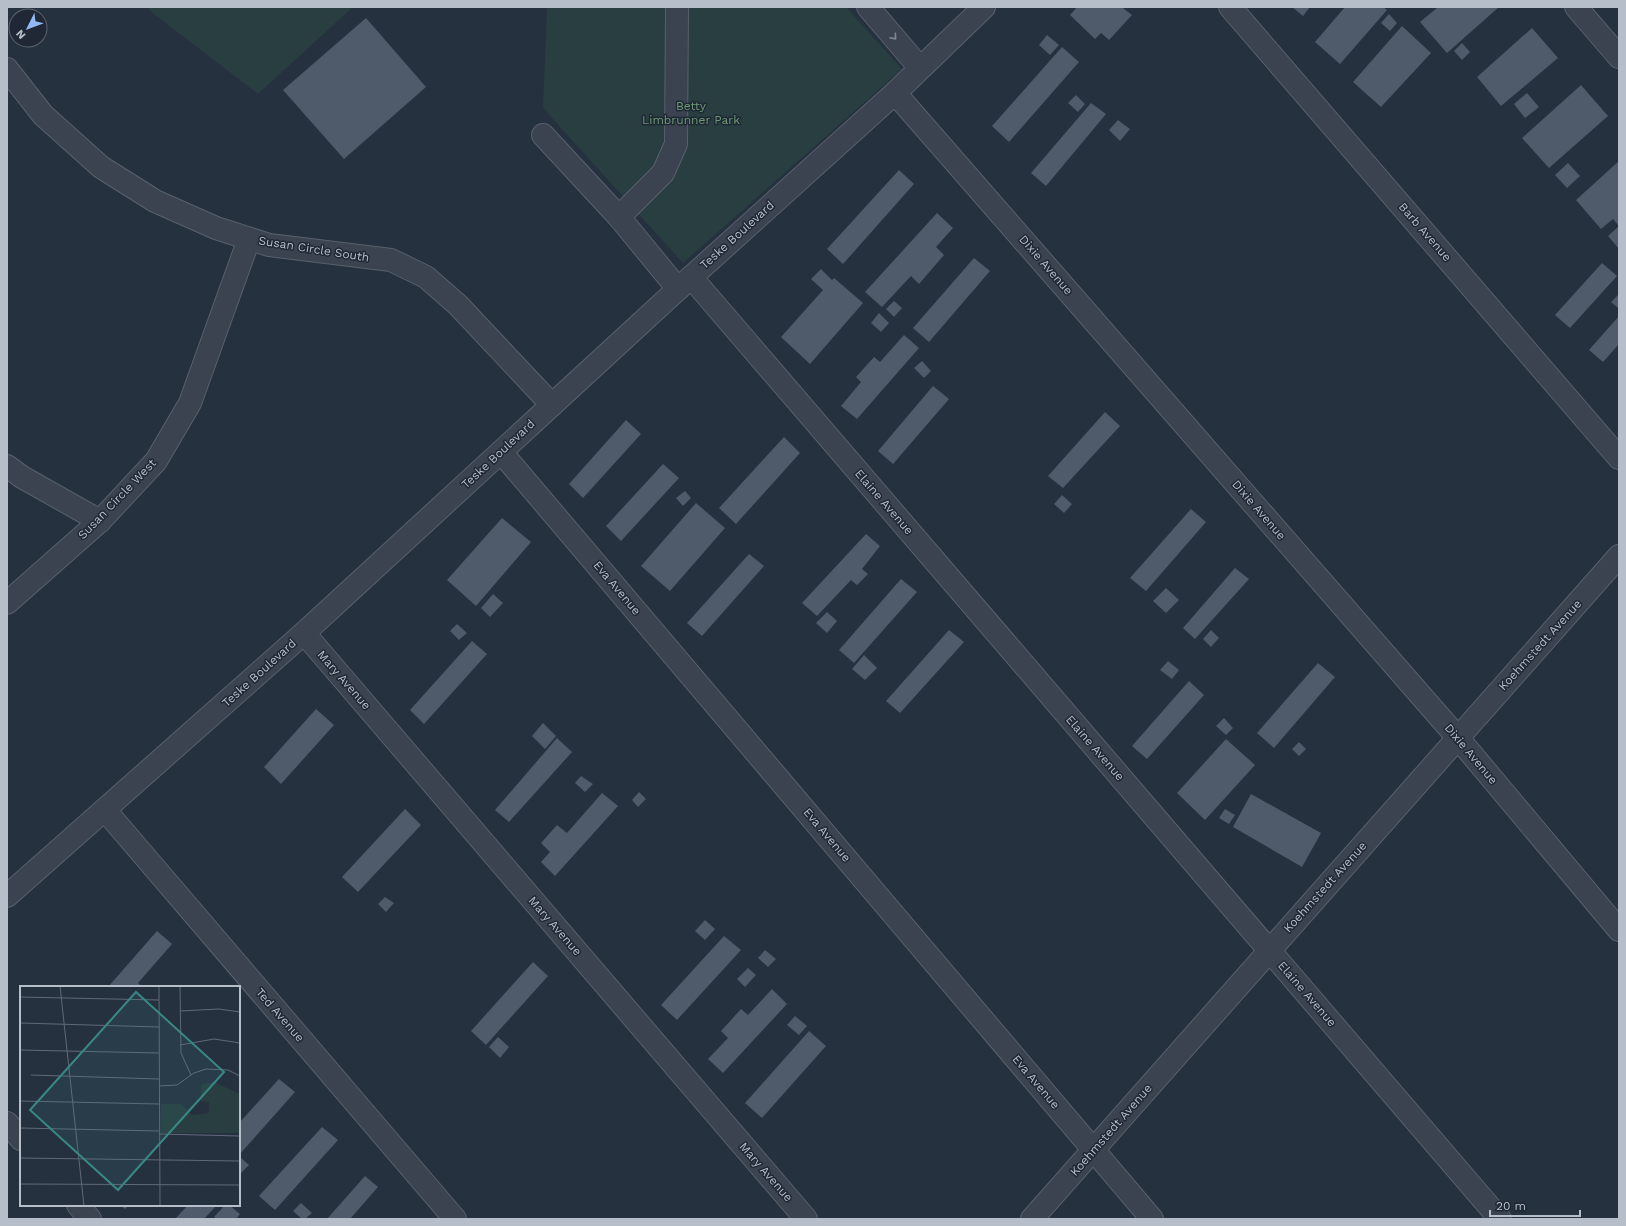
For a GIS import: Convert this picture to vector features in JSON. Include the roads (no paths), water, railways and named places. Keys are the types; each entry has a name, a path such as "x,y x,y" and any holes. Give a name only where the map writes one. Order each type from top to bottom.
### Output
{"street":[{"path":"619,217 663,173 676,144 677,7"},
{"path":"868,7 920,68"},
{"name":"Teske Boulevard","path":"7,896 304,633 684,283 895,93 984,7"},
{"name":"Barb Avenue","path":"1230,7 1619,458"},
{"path":"1576,7 1619,57"},
{"name":"Susan Circle South","path":"7,69 43,115 102,167 155,201 216,228 269,245 391,260 426,277 458,304 552,405"},
{"name":"Dixie Avenue","path":"895,93 1458,738 1619,930"},
{"name":"Elaine Avenue","path":"543,135 619,217 684,283 1269,950 1500,1219"},
{"name":"Susan Circle West","path":"7,603 100,520 156,460 190,403 249,239"},
{"name":"Eva Avenue","path":"501,452 1152,1219"},
{"path":"7,466 100,520"},
{"name":"Koehmstedt Avenue","path":"1032,1219 1619,556"},
{"name":"Mary Avenue","path":"304,633 806,1219"},
{"name":"Ted Avenue","path":"105,810 455,1219"},
{"path":"7,1123 20,1138"},
{"path":"79,1206 90,1219"}],"park label":[{"name":"Betty Limbrunner Park","path":"691,113"}]}
